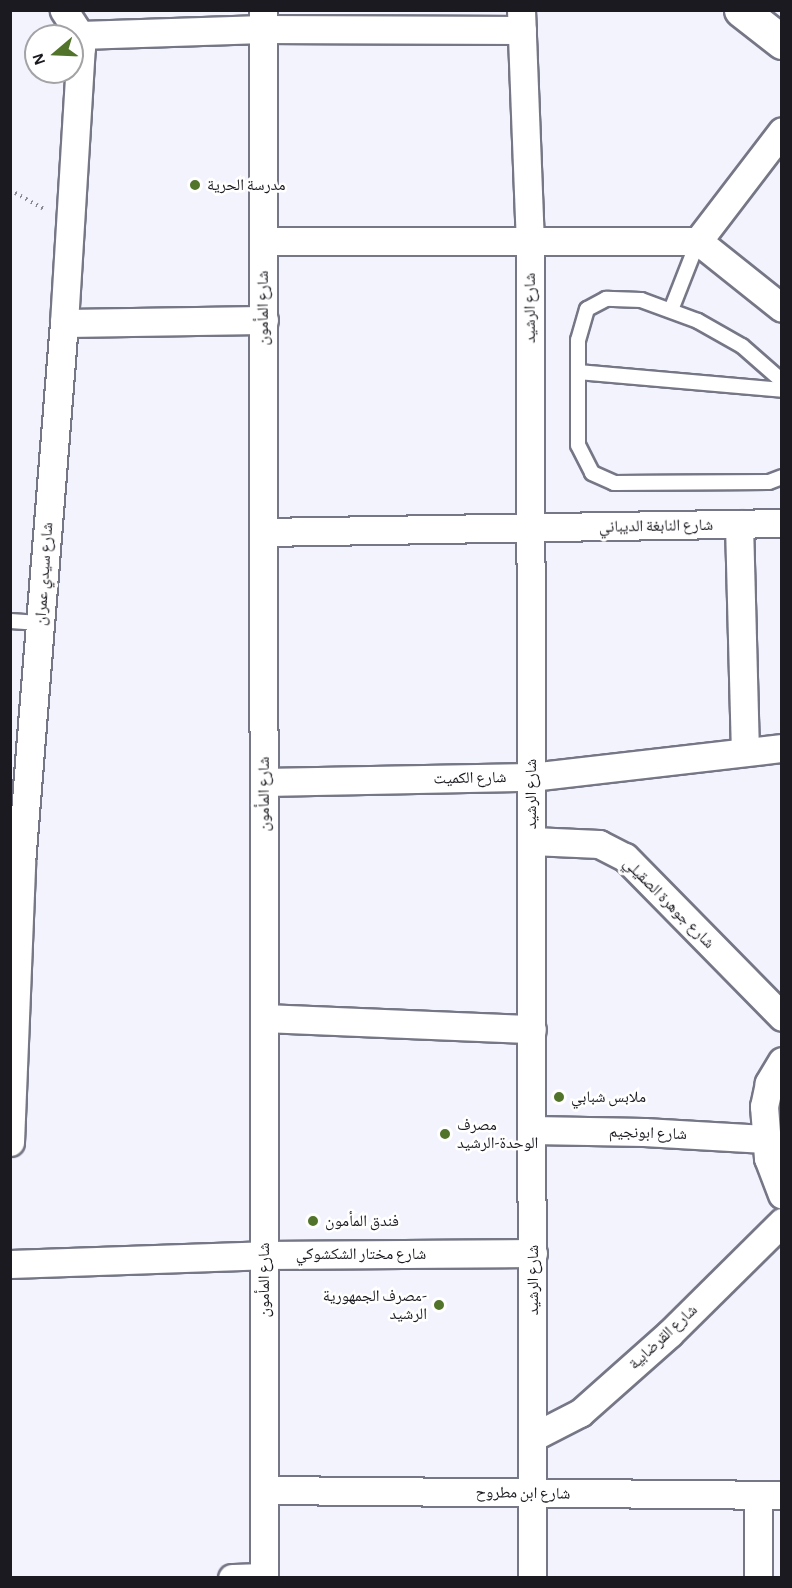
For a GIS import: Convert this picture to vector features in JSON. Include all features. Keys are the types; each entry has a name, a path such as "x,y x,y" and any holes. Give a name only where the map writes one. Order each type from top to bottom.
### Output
{"main road":[{"path":"741,10 782,42"}],"street":[{"path":"64,10 73,24"},
{"path":"84,35 263,20 522,20"},
{"name":"شارع المأمون","path":"263,20 264,1577"},
{"name":"شارع الرشيد","path":"522,20 530,241 532,1578"},
{"name":"شارع سيدي عمران","path":"10,1142 16,865 40,623 64,323 78,84"},
{"path":"698,240 782,131"},
{"path":"263,241 698,240 782,308"},
{"path":"64,323 264,320"},
{"name":"شارع النابغة الديباني","path":"263,532 782,523"},
{"path":"739,524 745,751"},
{"name":"شارع الكميت","path":"264,782 531,777 782,748"},
{"name":"شارع جوهرة الصقيلي","path":"532,841 599,844 626,857 782,1017"},
{"path":"265,1018 532,1029"},
{"path":"777,1079 764,1106 765,1139 768,1158 782,1194"},
{"name":"شارع ابونجيم","path":"532,1130 644,1132 765,1139"},
{"name":"شارع القرضابية","path":"533,1437 580,1413 670,1333 782,1222"},
{"name":"شارع مختار الشكشوكي","path":"10,1264 264,1255 533,1253"},
{"name":"شارع ابن مطروح","path":"264,1490 770,1495"},
{"path":"758,1578 770,1495"},
{"path":"232,1578 264,1577"}],"lane":[{"path":"671,310 698,240"},
{"path":"782,381 742,346 698,321 641,300 606,299 587,309 578,340 578,445 592,473 614,483 770,482 782,477"},
{"path":"578,372 782,390"},
{"path":"10,621 40,623"}],"path":[{"path":"10,190 71,222"}],"place":[{"name":"مدرسة الحرية","path":"195,185"},
{"name":"ملابس شبابي","path":"559,1097"},
{"name":"مصرف الوحدة-الرشيد","path":"445,1134"},
{"name":"فندق المأمون","path":"313,1221"},
{"name":"مصرف الجمهورية- الرشيد","path":"439,1305"}]}
